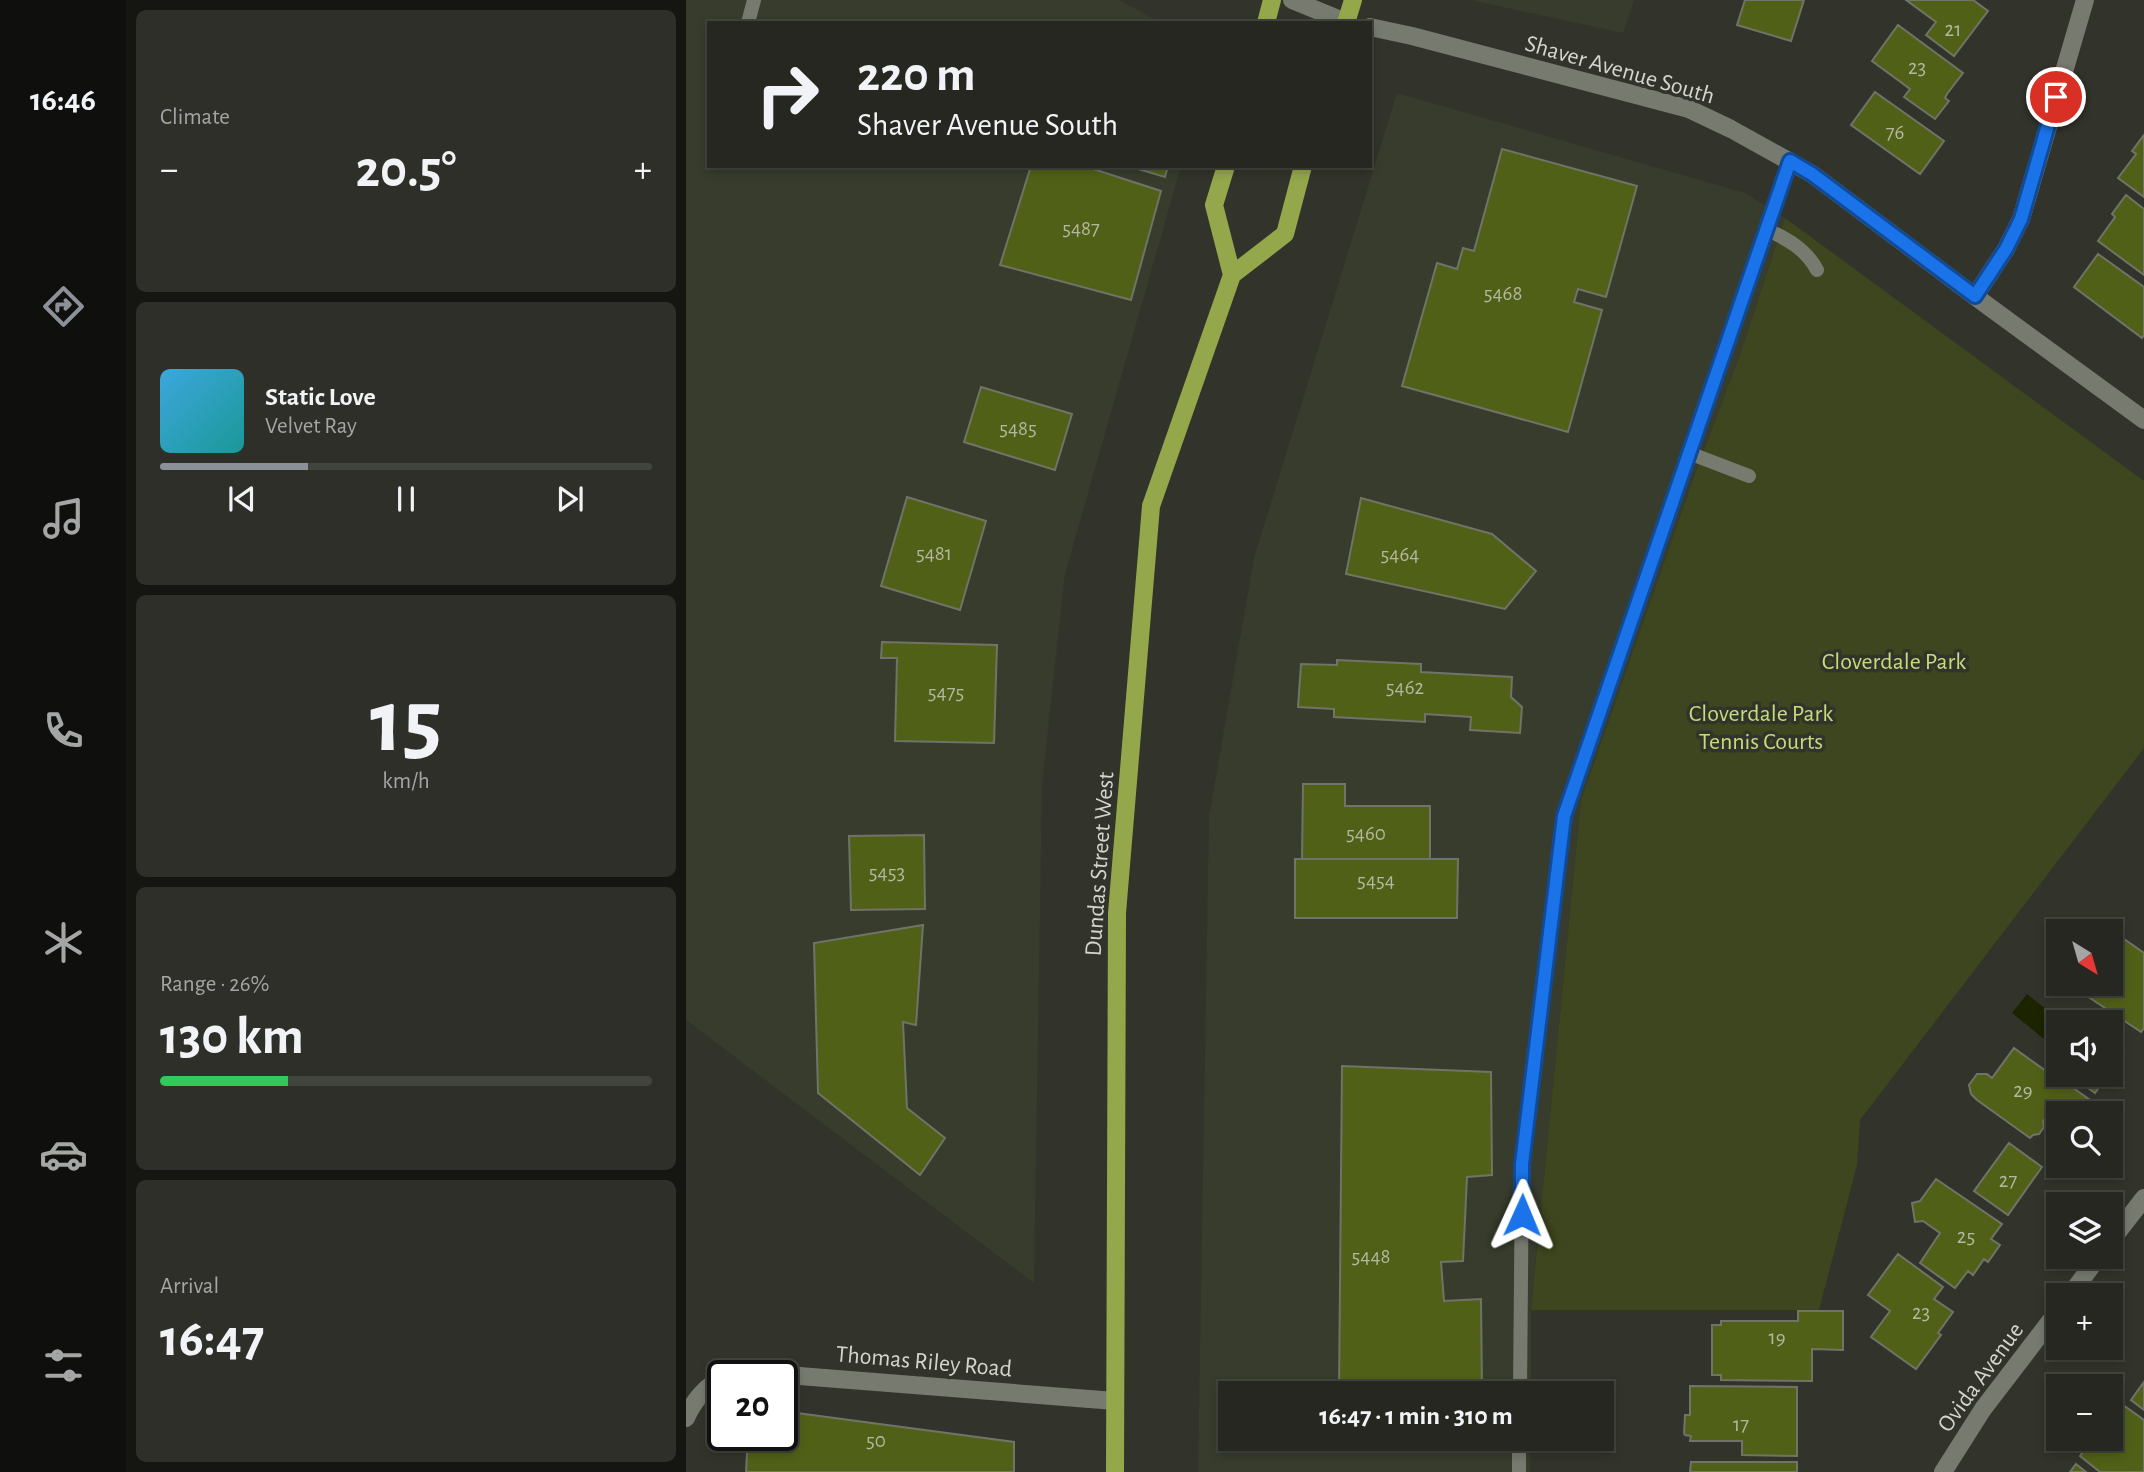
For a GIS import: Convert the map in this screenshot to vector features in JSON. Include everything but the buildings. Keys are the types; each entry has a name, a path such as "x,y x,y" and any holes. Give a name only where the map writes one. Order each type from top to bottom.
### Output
{"main road":[{"path":"1267,21 1272,0"},
{"path":"1348,21 1353,0"},
{"path":"1225,168 1214,205 1233,275 1285,234 1302,168"},
{"name":"Dundas Street West","path":"1115,1472 1117,913 1150,506 1233,275"}],"street":[{"path":"1292,0 1342,21"},
{"path":"1975,296 2006,249 2021,219 2085,0"},
{"name":"Shaver Avenue South","path":"1372,27 1689,109 1812,174 2144,420"},
{"path":"2123,1225 2144,1198"},
{"name":"Ovida Avenue","path":"1943,1472 1983,1409 2046,1327"},
{"name":"Thomas Riley Road","path":"798,1376 1115,1401"},
{"path":"686,1418 696,1400 707,1388"}],"lane":[{"path":"749,21 754,0"},
{"path":"1520,1381 1522,1164 1564,816 1790,161"},
{"path":"1766,229 1810,256 1817,270"},
{"path":"1689,453 1749,476"},
{"path":"1519,1472 1520,1451"}],"shaded area":[{"path":"686,0 1119,0 1158,21 707,21 707,168 1180,168 1065,574 1042,784 1034,1283 686,1020"},
{"path":"1471,0 1634,0 1623,33"},
{"path":"1397,93 1745,193 1785,218 1741,352 1696,471 1581,800 1531,1310 1531,1381 1218,1381 1218,1451 1531,1451 1530,1472 1198,1472 1209,817 1254,558"},
{"path":"2027,994 2047,1010 2046,1041 2012,1013"}],"green space":[{"name":"Cloverdale Park","path":"1785,218 2144,481 2144,748 1860,1120 1857,1165 1819,1310 1531,1310 1581,800 1696,471 1741,352"}],"route":[{"path":"1522,1215 1522,1164 1564,816 1790,161 1812,174 1975,296 2006,249 2021,219 2056,97"}],"park label":[{"name":"Cloverdale Park Tennis Courts","path":"1761,727"}]}
